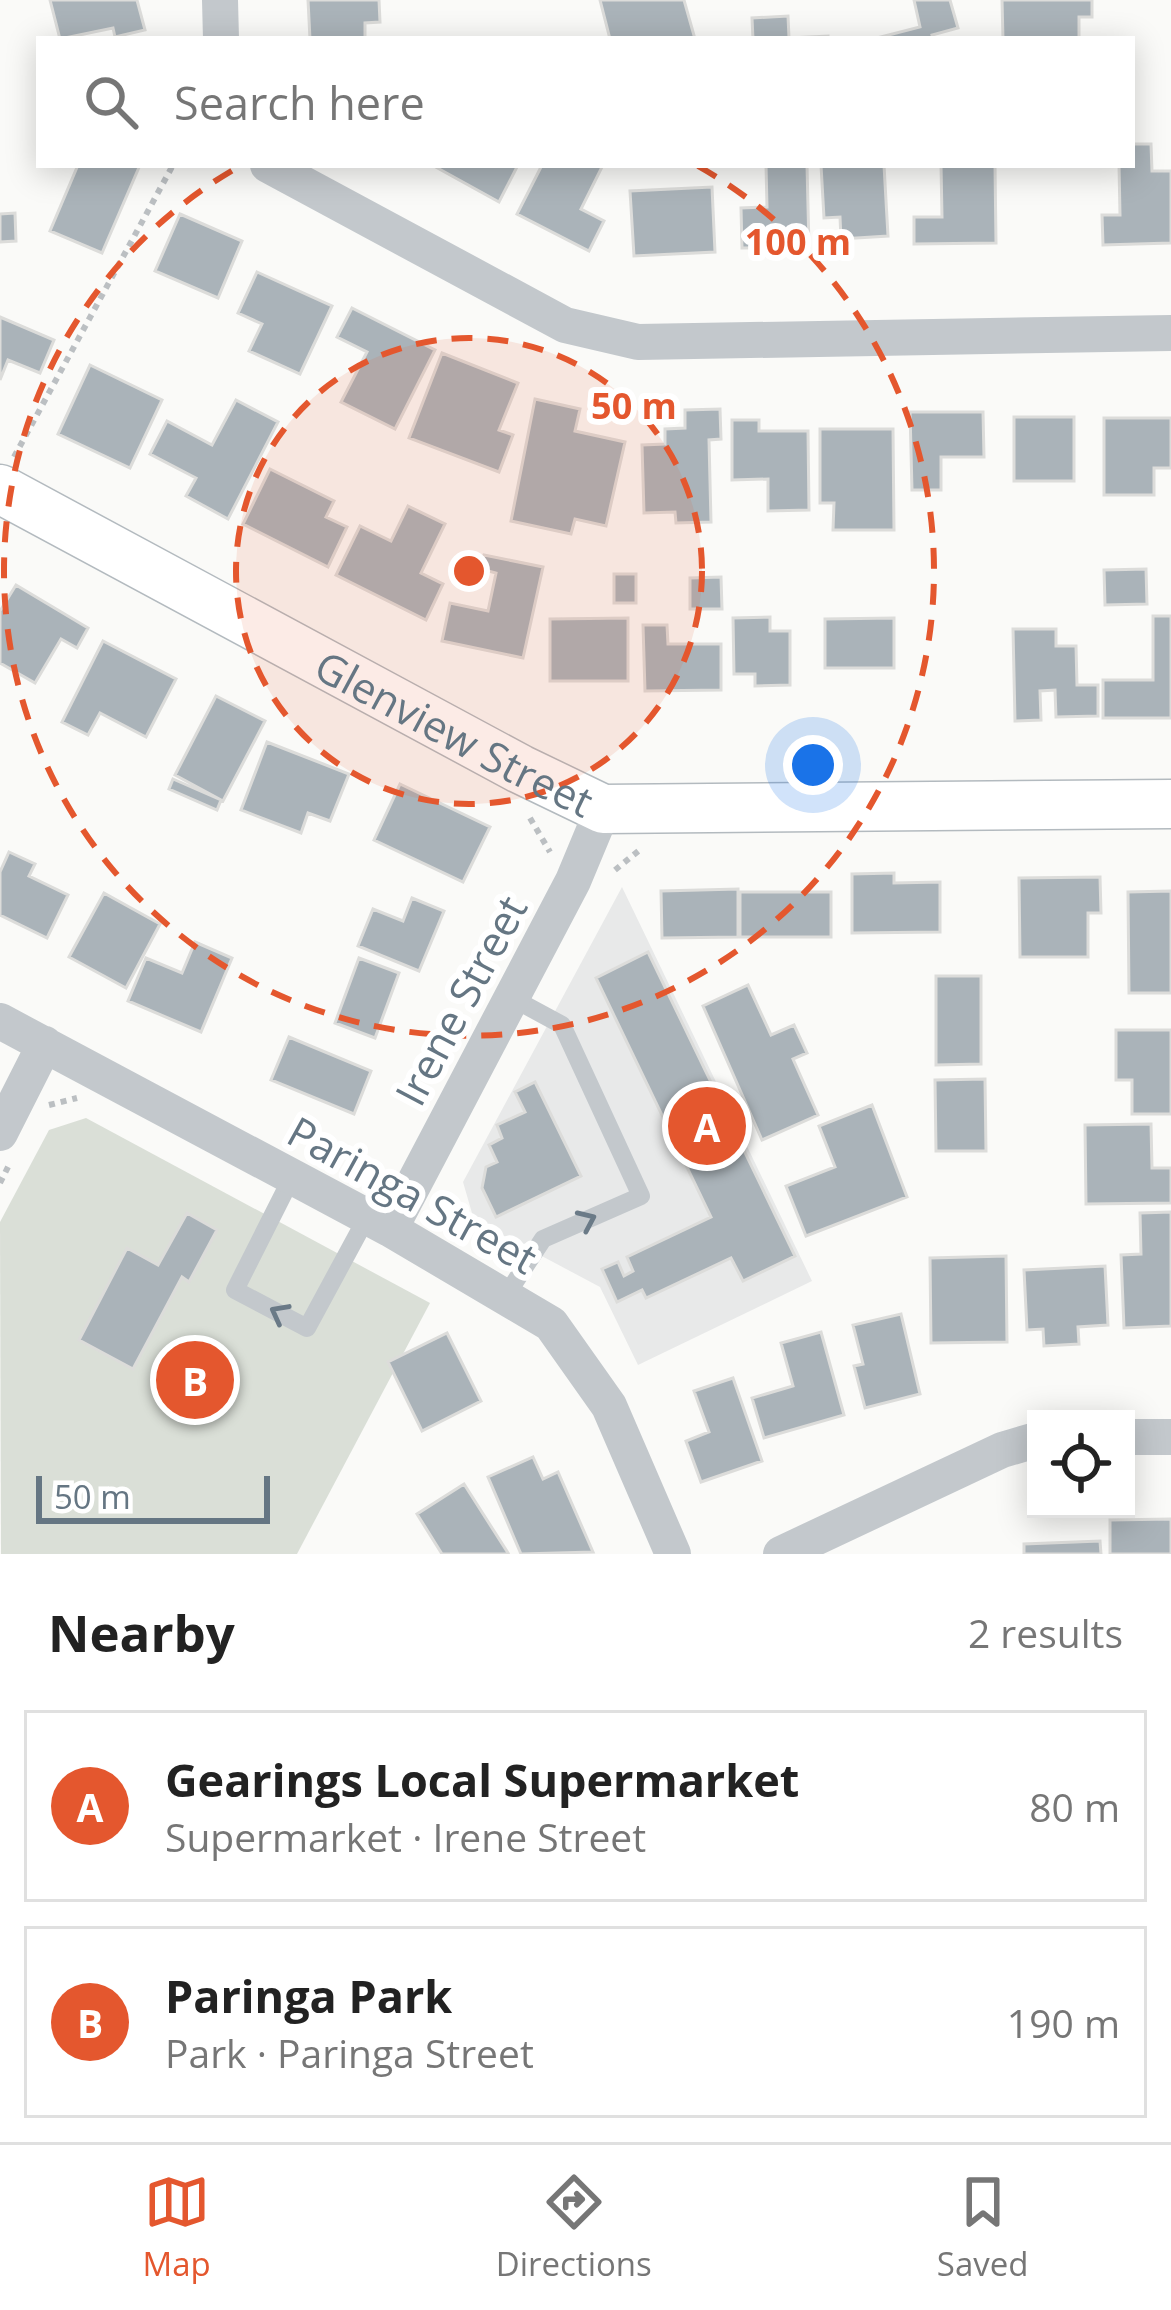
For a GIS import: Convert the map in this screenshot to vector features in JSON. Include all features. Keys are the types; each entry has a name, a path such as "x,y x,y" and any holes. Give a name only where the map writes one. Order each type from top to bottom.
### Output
{"street":[{"path":"220,0 221,36"},
{"path":"274,168 565,325 638,343 1171,333"},
{"name":"Glenview Street","path":"4,479 500,758 603,808 1171,804"},
{"name":"Irene Street","path":"379,1223 512,998 573,881 603,808"},
{"name":"Paringa Street","path":"0,1021 379,1223 551,1324 609,1406 673,1554"},
{"path":"0,1132 45,1044"},
{"path":"1135,1437 1171,1437"},
{"path":"781,1554 1002,1450 1027,1443"}],"lane":[{"path":"505,1297 543,1239 640,1196 562,1025 512,998"},
{"path":"292,1177 235,1290 307,1328 379,1223"}],"path":[{"path":"4,479 171,168"},
{"path":"37,1115 51,1104 74,1097 94,1100"}],"shaded area":[{"path":"622,887 812,1281 638,1365 600,1287 474,1220 463,1182"},
{"path":"86,1118 430,1303 297,1554 1,1554 0,1222 49,1130"}],"building":[{"path":"50,0 137,0 145,30 115,36 113,28 59,36"},
{"path":"308,0 379,0 380,22 365,23 365,36 310,36"},
{"path":"600,0 684,0 694,36 609,36"},
{"path":"914,0 950,0 958,28 932,36 885,36 920,27"},
{"path":"1002,0 1092,0 1092,17 1079,17 1079,36 1003,36"},
{"path":"788,16 789,36 753,36 752,18"},
{"path":"1135,144 1151,144 1152,171 1171,171 1171,243 1103,245 1102,215 1120,215 1119,168 1135,168"},
{"path":"77,168 139,168 102,253 50,231"},
{"path":"437,168 516,168 499,202"},
{"path":"540,168 602,168 581,209 604,221 589,251 517,214"},
{"path":"766,168 807,168 809,247 742,248 741,208 767,207"},
{"path":"821,168 884,168 888,236 841,239 840,217 824,218"},
{"path":"941,168 995,168 996,243 914,244 914,217 942,217"},
{"path":"712,187 715,252 634,256 630,191"},
{"path":"15,213 16,241 0,242 0,214"},
{"path":"180,214 242,241 218,298 155,271"},
{"path":"257,272 332,306 300,374 249,351 262,324 238,313"},
{"path":"352,308 435,350 395,429 341,402 367,352 337,337"},
{"path":"0,317 54,340 40,373 8,360 0,380"},
{"path":"442,353 518,383 499,430 513,435 499,472 409,438"},
{"path":"90,365 162,400 130,468 58,434"},
{"path":"535,399 580,409 575,431 625,442 606,526 575,519 571,534 511,521"},
{"path":"236,400 278,422 228,519 186,496 196,478 150,454 167,421 212,445"},
{"path":"720,409 721,439 709,440 711,522 676,523 675,512 644,513 642,445 665,444 665,429 685,428 685,410"},
{"path":"910,412 983,412 984,457 941,457 941,490 912,490"},
{"path":"1014,417 1074,417 1074,481 1014,481"},
{"path":"1104,418 1171,418 1171,468 1154,468 1154,495 1104,495"},
{"path":"732,420 759,420 759,431 808,431 809,510 768,511 768,479 732,480"},
{"path":"820,429 893,429 894,530 833,530 834,503 820,503"},
{"path":"270,469 334,501 326,517 347,527 328,567 243,524"},
{"path":"408,506 445,524 421,573 443,584 426,620 336,575 360,526 391,541"},
{"path":"484,555 543,567 523,658 442,641 450,603 488,611 496,573 481,569"},
{"path":"1146,569 1147,604 1105,605 1104,570"},
{"path":"614,574 636,574 636,603 614,603"},
{"path":"721,577 722,609 690,609 690,578"},
{"path":"16,585 88,628 77,648 61,639 35,683 0,663 0,611"},
{"path":"1153,616 1171,616 1171,718 1103,718 1103,680 1153,680"},
{"path":"770,617 770,631 790,631 790,685 755,686 755,674 734,674 733,618"},
{"path":"628,618 628,681 550,681 550,619"},
{"path":"894,618 894,668 825,668 825,619"},
{"path":"643,625 667,625 668,644 721,644 721,690 645,691"},
{"path":"1013,629 1056,629 1056,646 1076,646 1077,685 1098,685 1098,716 1056,717 1055,690 1040,691 1041,720 1015,721"},
{"path":"103,641 176,679 146,737 100,713 88,735 62,722"},
{"path":"216,696 265,721 223,801 175,775"},
{"path":"267,742 349,774 330,821 308,813 301,833 241,810"},
{"path":"173,779 221,800 217,810 169,789"},
{"path":"400,784 490,827 463,882 374,840"},
{"path":"9,852 35,864 29,876 68,895 47,938 0,915 0,872"},
{"path":"894,873 894,883 940,882 940,932 852,933 852,874"},
{"path":"1100,877 1101,913 1088,913 1088,957 1020,957 1019,878"},
{"path":"738,889 738,937 662,938 661,891"},
{"path":"1171,891 1171,993 1129,993 1128,892"},
{"path":"740,892 831,892 831,937 740,937"},
{"path":"104,893 160,924 126,988 69,957"},
{"path":"412,898 444,911 419,971 358,946 373,909 403,921"},
{"path":"195,942 232,958 201,1032 128,1001 146,958 182,973"},
{"path":"648,952 795,1256 743,1281 731,1258 646,1298 642,1290 617,1302 602,1269 618,1262 624,1276 633,1271 627,1257 711,1217 596,978"},
{"path":"359,958 399,973 375,1038 335,1023"},
{"path":"936,976 981,976 981,1064 936,1065"},
{"path":"748,985 771,1035 794,1025 807,1053 793,1059 818,1115 762,1140 703,1006"},
{"path":"1116,1030 1171,1030 1171,1114 1132,1114 1132,1080 1116,1080"},
{"path":"289,1037 371,1071 354,1114 271,1080"},
{"path":"985,1079 986,1151 936,1151 935,1080"},
{"path":"535,1082 581,1176 496,1217 482,1188 486,1167 497,1162 489,1145 502,1138 497,1125 525,1112 515,1092"},
{"path":"872,1105 907,1197 806,1236 786,1186 835,1167 819,1126"},
{"path":"1151,1124 1152,1168 1171,1168 1171,1203 1086,1204 1085,1125"},
{"path":"1171,1212 1171,1326 1124,1328 1121,1255 1141,1254 1140,1213"},
{"path":"187,1213 217,1230 189,1282 182,1277 133,1369 79,1340 127,1248 158,1265"},
{"path":"1006,1256 1007,1342 931,1343 930,1258"},
{"path":"1105,1266 1108,1325 1078,1327 1079,1344 1044,1346 1043,1329 1027,1330 1024,1270"},
{"path":"901,1314 920,1394 865,1408 854,1366 863,1364 853,1325"},
{"path":"821,1332 844,1415 764,1438 752,1398 793,1386 781,1343"},
{"path":"447,1333 481,1401 422,1431 388,1362"},
{"path":"733,1378 762,1461 701,1482 686,1441 709,1432 694,1391"},
{"path":"533,1457 543,1479 558,1472 593,1552 521,1554 488,1477"},
{"path":"464,1484 508,1553 442,1554 417,1514"},
{"path":"1171,1519 1171,1554 1110,1554 1110,1520"},
{"path":"1100,1541 1101,1554 1024,1554 1024,1544"}],"place":[{"name":"Gearings Local Supermarket","path":"707,1126"},
{"name":"Paringa Park","path":"195,1380"}]}
